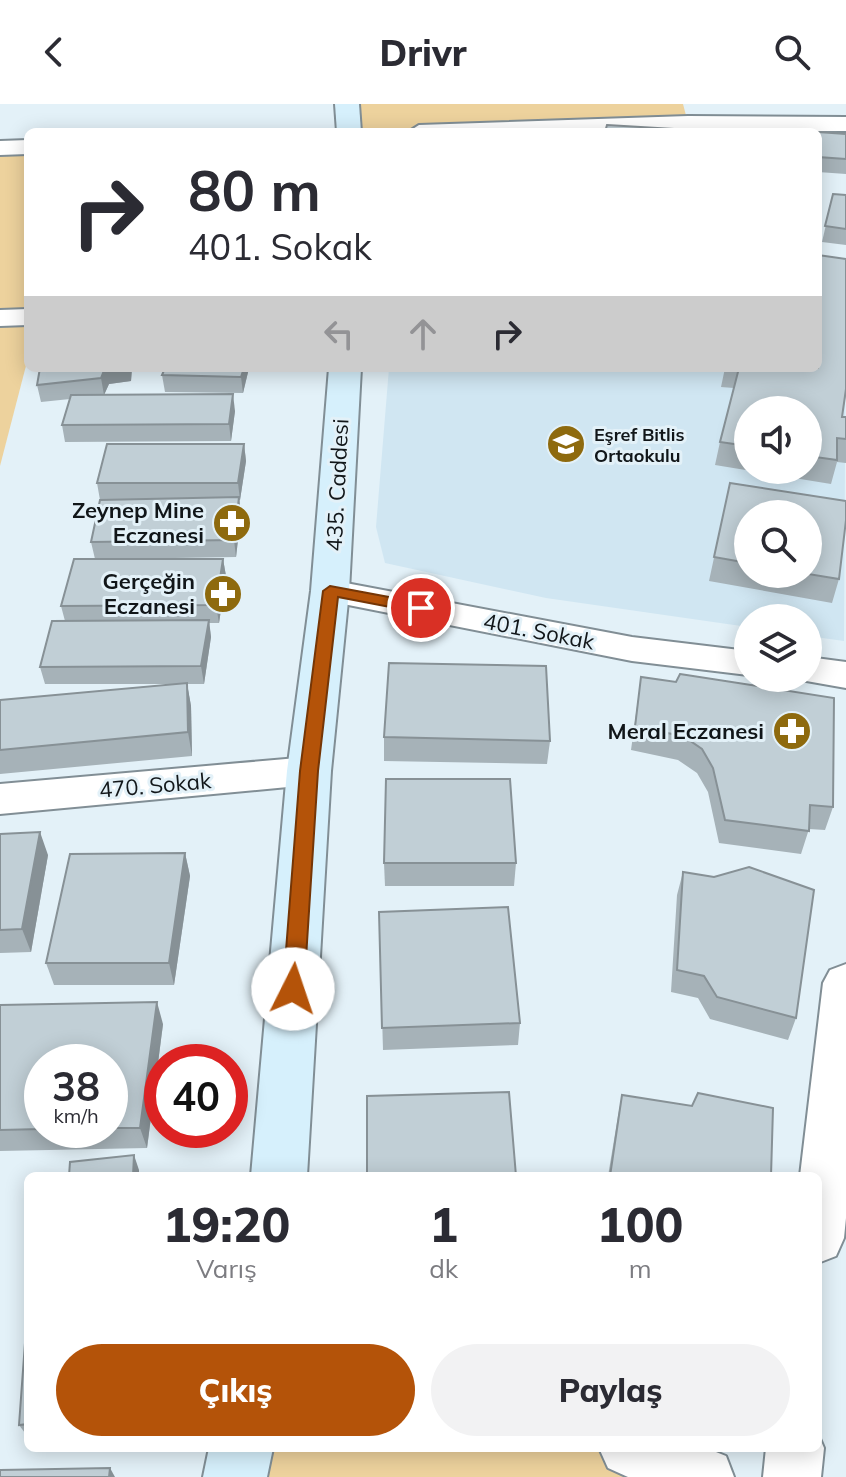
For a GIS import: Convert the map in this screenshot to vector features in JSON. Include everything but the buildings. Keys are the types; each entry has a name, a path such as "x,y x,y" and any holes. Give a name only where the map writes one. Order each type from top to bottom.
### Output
{"street":[{"path":"347,104 349,128"},
{"path":"475,128 686,113 846,124"},
{"path":"0,148 24,147"},
{"path":"0,318 24,317"},
{"name":"435. Caddesi","path":"279,1172 309,771 330,591 345,372"},
{"name":"401. Sokak","path":"330,591 632,649 734,661"},
{"path":"822,672 846,675"},
{"name":"470. Sokak","path":"0,799 309,771"},
{"path":"822,1202 846,983"},
{"path":"235,1477 240,1452"},
{"path":"639,1452 705,1477"},
{"path":"792,1477 795,1452"}],"shaded area":[{"path":"347,104 683,104 688,123 500,128 349,128"},
{"path":"24,147 24,317 0,318 0,148"},
{"name":"Eşref Bitlis Ortaokulu","path":"846,271 844,641 822,638 822,604 734,604 734,625 546,598 385,563 376,527 389,372 822,372 822,354"},
{"path":"24,318 24,372 0,466 0,320"},
{"path":"240,1452 639,1452 705,1477 235,1477"}],"place":[{"name":"Eşref Bitlis Ortaokulu","path":"566,444"},
{"name":"Zeynep Mine Eczanesi","path":"232,523"},
{"name":"Gerçeğin Eczanesi","path":"223,594"},
{"name":"Meral Eczanesi","path":"792,731"}],"route":[{"path":"293,989 309,771 330,591 421,608"}]}
